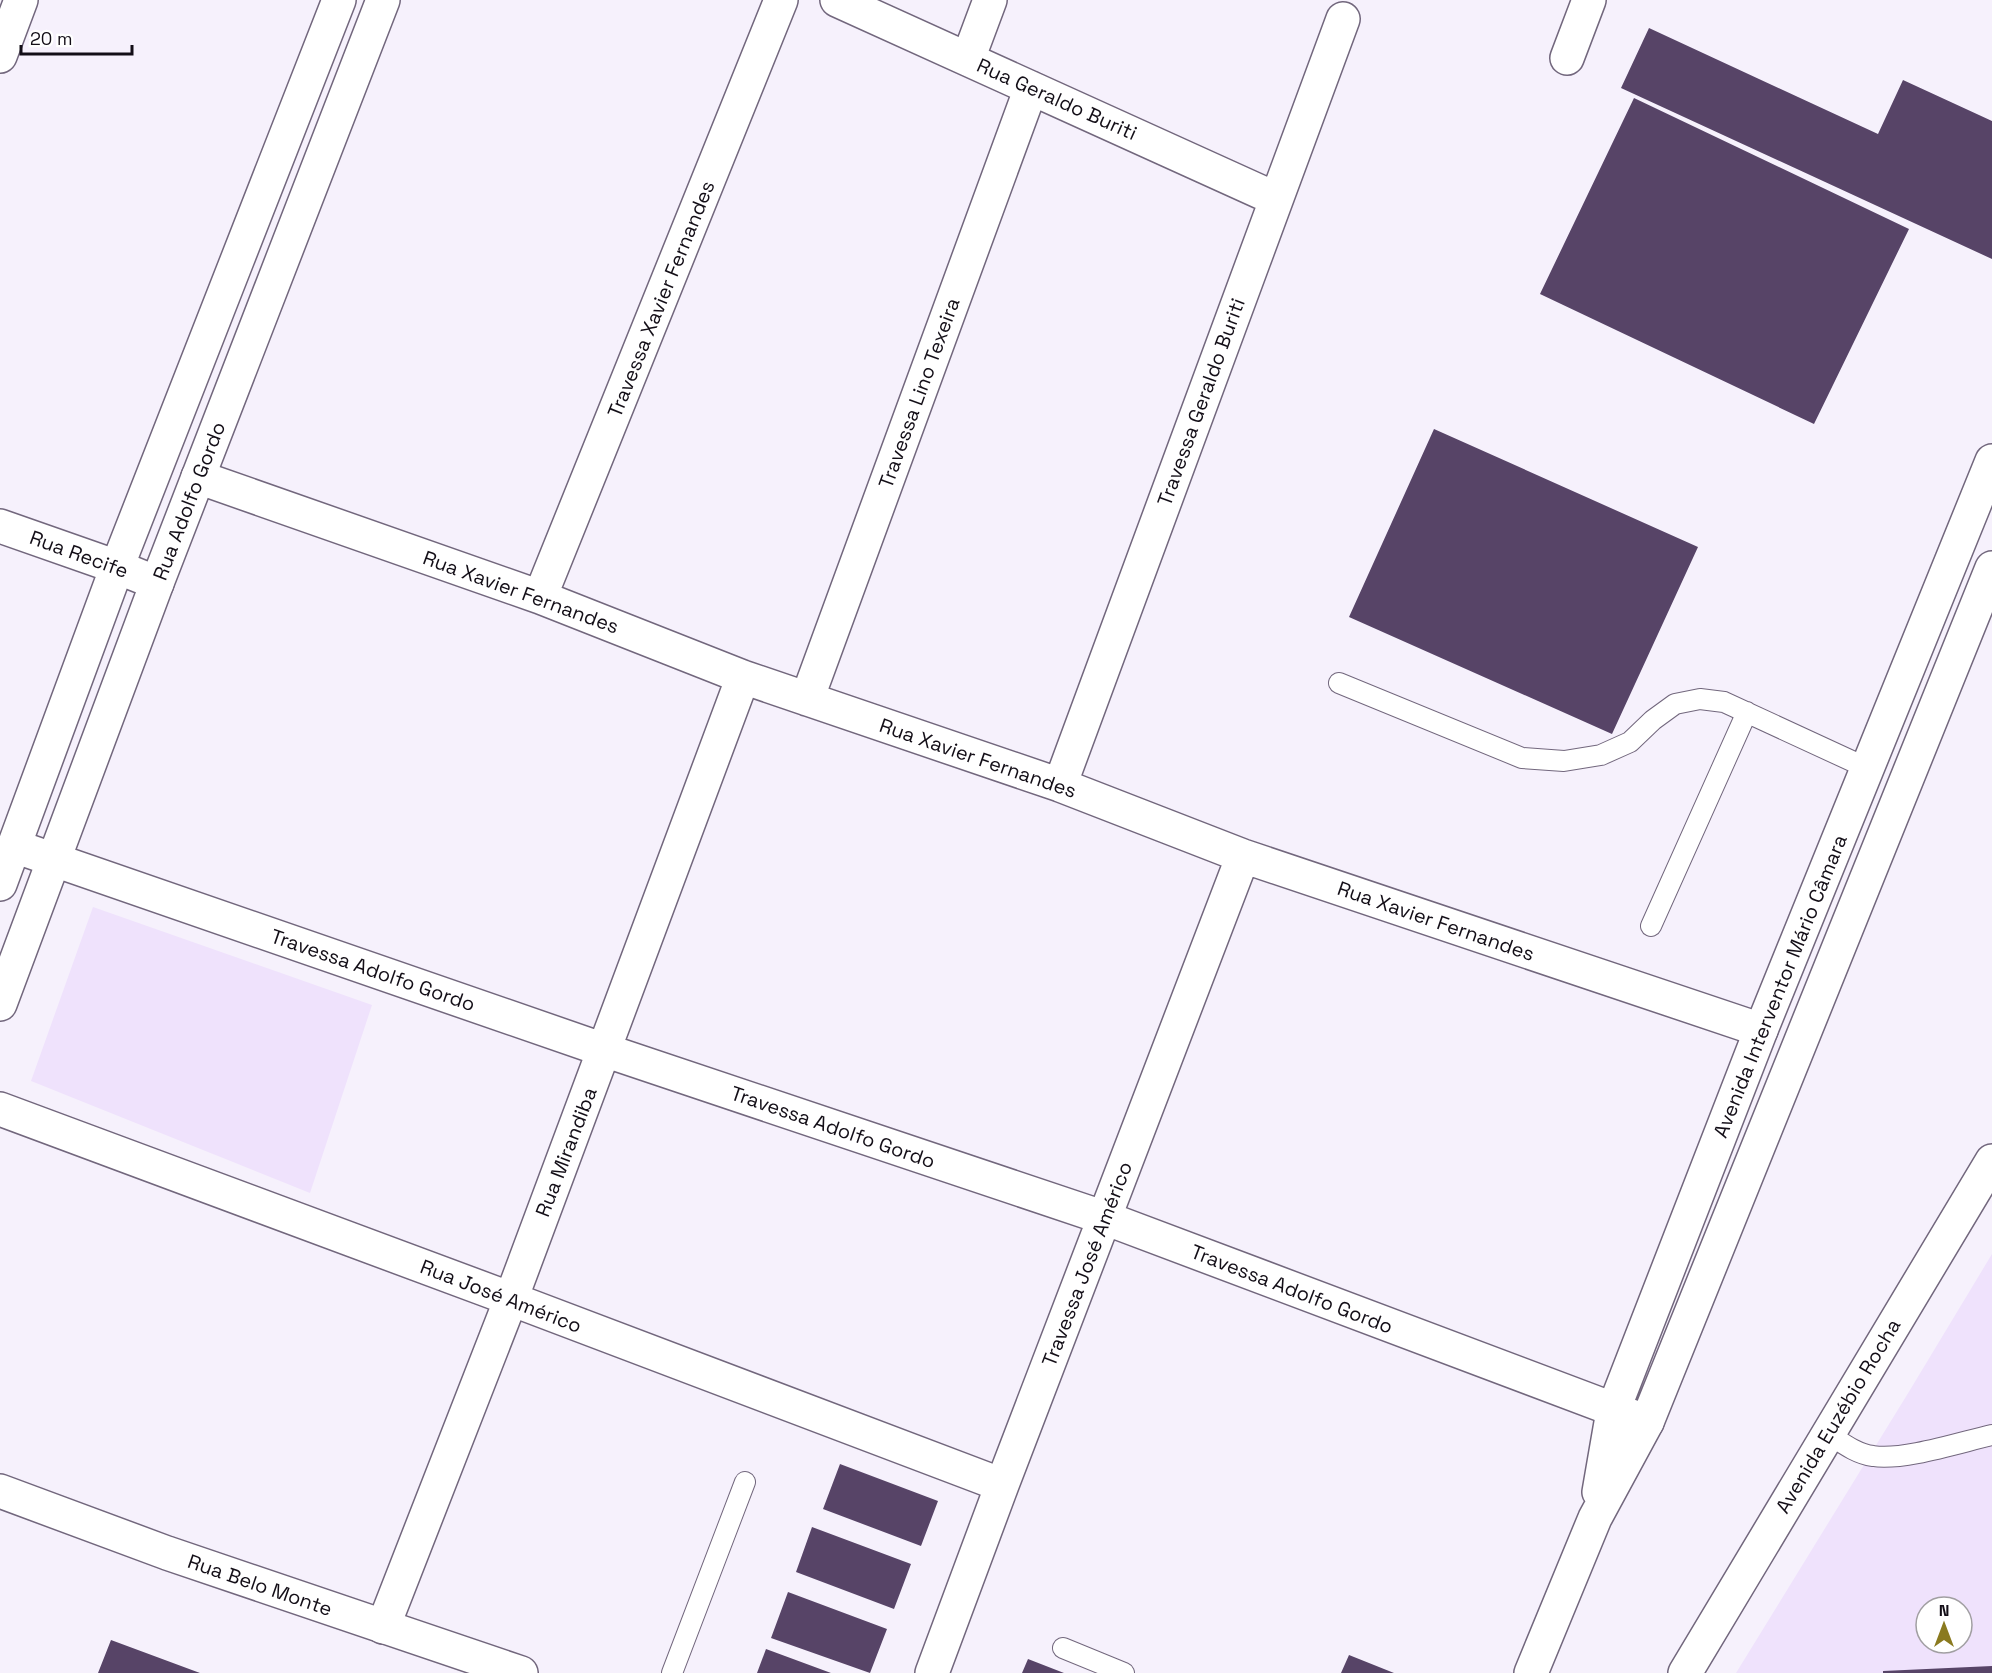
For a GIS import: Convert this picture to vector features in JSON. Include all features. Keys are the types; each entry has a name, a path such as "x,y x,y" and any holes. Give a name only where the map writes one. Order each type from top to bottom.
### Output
{"street":[{"path":"0,56 21,0"},
{"path":"0,884 117,567 339,0"},
{"name":"Rua Adolfo Gordo","path":"0,1004 157,583 383,0"},
{"name":"Travessa Xavier Fernandes","path":"540,597 781,0"},
{"name":"Rua Geraldo Buriti","path":"837,0 1276,198"},
{"path":"968,59 990,0"},
{"path":"1567,58 1589,0"},
{"name":"Travessa Geraldo Buriti","path":"1060,785 1343,19"},
{"name":"Travessa Lino Texeira","path":"807,699 1031,88"},
{"name":"Rua Xavier Fernandes","path":"198,477 540,597 743,677 1060,785 1243,856 1761,1030"},
{"name":"Avenida Interventor Mário Câmara","path":"1595,1518 1613,1411 1761,1030 1867,768 1989,477"},
{"name":"Rua Recife","path":"0,526 157,583"},
{"name":"Avenida Interventor Mário Câmara","path":"1531,1673 1595,1518 1647,1422 1992,568"},
{"name":"Rua Mirandiba","path":"383,1627 511,1299 743,677"},
{"name":"Travessa Adolfo Gordo","path":"15,846 604,1050 1105,1218 1647,1422"},
{"name":"Travessa José Américo","path":"932,1673 1243,856"},
{"name":"Rua José Américo","path":"0,1109 1002,1485"},
{"name":"Avenida Euzébio Rocha","path":"1685,1673 1992,1161"},
{"name":"Rua Belo Monte","path":"0,1491 167,1553 521,1673"}],"lane":[{"path":"1339,683 1522,758 1564,762 1601,755 1630,742 1674,704 1700,699 1724,702 1867,768"},
{"path":"1651,926 1747,712"},
{"path":"1827,1433 1850,1448 1873,1456 1901,1456 1992,1435"},
{"path":"672,1673 745,1482"},
{"path":"1063,1647 1124,1673"}],"shaded area":[{"path":"93,907 372,1005 310,1193 31,1081"},
{"path":"1992,1254 1992,1673 1736,1673 1910,1390"}],"building":[{"path":"1649,28 1878,134 1903,80 1992,121 1992,259 1621,88"},
{"path":"1634,98 1909,229 1814,424 1540,294"},
{"path":"1434,429 1698,547 1612,734 1349,617"},
{"path":"840,1464 938,1501 921,1546 823,1509"},
{"path":"812,1527 911,1564 894,1609 796,1572"},
{"path":"788,1592 887,1629 870,1673 771,1638"},
{"path":"111,1640 200,1673 98,1673"},
{"path":"766,1649 831,1673 757,1673"},
{"path":"1349,1655 1394,1673 1341,1673"},
{"path":"1028,1659 1064,1673 1022,1673"},
{"path":"1992,1666 1992,1673 1883,1673 1883,1671"}]}
